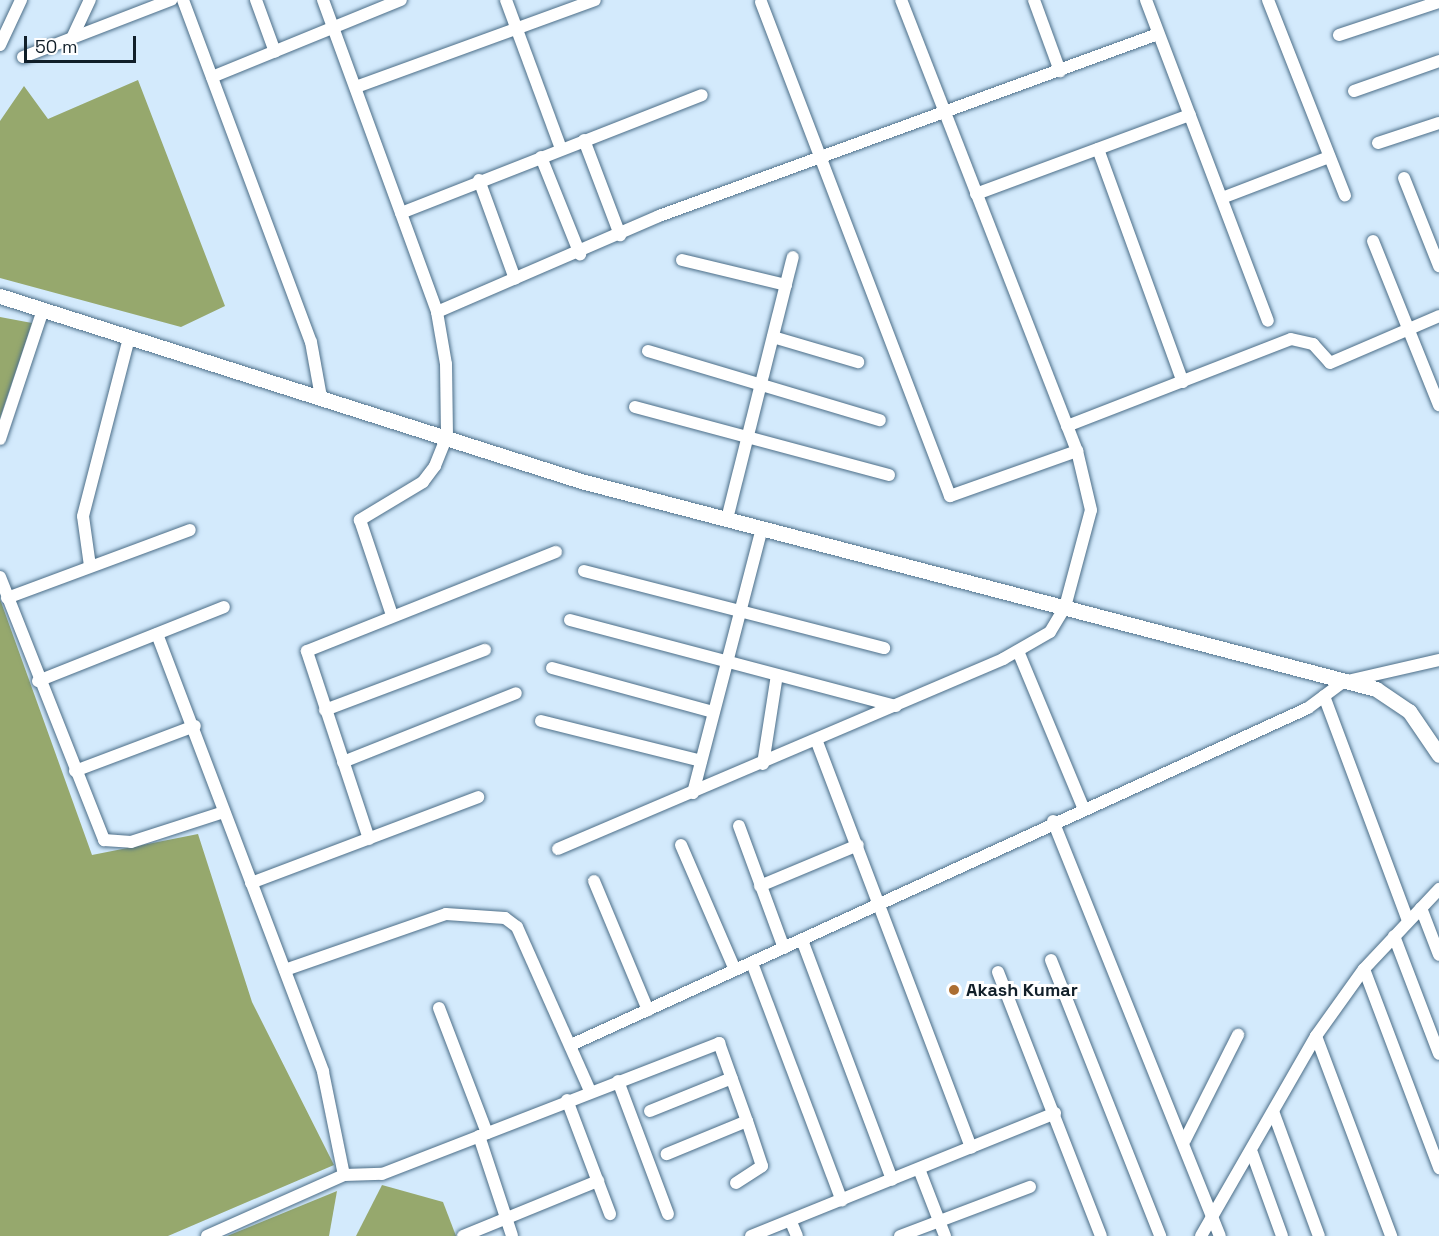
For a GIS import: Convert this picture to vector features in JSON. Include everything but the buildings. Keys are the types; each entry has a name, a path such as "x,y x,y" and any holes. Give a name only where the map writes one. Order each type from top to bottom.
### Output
{"street":[{"path":"0,45 21,0"},
{"path":"73,36 90,0"},
{"path":"23,57 171,0"},
{"path":"183,0 311,342 321,397"},
{"path":"256,0 275,52"},
{"path":"322,0 356,87 437,312 446,364 447,436 423,483 360,520 392,615"},
{"path":"212,78 333,27 376,5 401,0"},
{"path":"506,0 561,149"},
{"path":"356,87 595,0"},
{"path":"558,849 817,742 1018,651 1050,632 1065,607 1091,510 1077,451 901,0"},
{"path":"1034,0 1060,71"},
{"path":"1146,0 1268,321"},
{"path":"1268,0 1345,195"},
{"path":"761,2 950,496 1077,451"},
{"path":"1339,35 1439,2"},
{"path":"437,312 580,254 659,216 821,160 1158,34"},
{"path":"1354,91 1439,61"},
{"path":"400,213 479,180 702,95"},
{"path":"976,194 1190,115"},
{"path":"1378,143 1439,123"},
{"path":"584,140 620,235"},
{"path":"1098,149 1183,382"},
{"path":"541,156 580,254"},
{"path":"1222,198 1329,157"},
{"path":"1404,178 1439,266"},
{"path":"479,180 515,279"},
{"path":"1373,241 1439,405"},
{"path":"727,519 793,257"},
{"path":"682,260 786,285"},
{"path":"0,296 129,339 447,436 581,481 1065,607 1391,695 1409,711 1439,755"},
{"path":"0,439 43,310"},
{"path":"1067,426 1303,338 1330,363 1439,316"},
{"path":"772,337 858,362"},
{"path":"90,566 83,516 129,339"},
{"path":"648,351 760,387 880,420"},
{"path":"635,407 889,476"},
{"path":"693,793 762,528"},
{"path":"7,598 190,530"},
{"path":"369,839 307,651 392,615 556,552"},
{"path":"584,571 740,613 884,648"},
{"path":"0,577 92,819 110,844 224,812"},
{"path":"38,681 224,608"},
{"path":"570,620 896,706"},
{"path":"157,634 195,726 224,812 323,1072 344,1175"},
{"path":"325,710 485,650"},
{"path":"1018,651 1083,807"},
{"path":"571,1044 802,940 879,900 1324,696 1343,682 1439,660"},
{"path":"552,668 713,712"},
{"path":"763,764 777,675"},
{"path":"343,762 516,693"},
{"path":"1324,696 1408,921"},
{"path":"541,721 701,761"},
{"path":"75,771 195,726"},
{"path":"817,742 879,900 971,1148"},
{"path":"251,883 478,797"},
{"path":"1053,821 1185,1140 1220,1236"},
{"path":"739,826 784,948"},
{"path":"760,886 858,845"},
{"path":"681,846 735,970"},
{"path":"594,881 648,1010"},
{"path":"1201,1236 1252,1153 1316,1036 1364,969 1439,889"},
{"path":"1421,908 1439,955"},
{"path":"285,970 446,914 473,918 496,915 517,927 590,1091"},
{"path":"1394,936 1439,1054"},
{"path":"802,940 892,1180"},
{"path":"1051,960 1160,1236"},
{"path":"752,963 842,1201"},
{"path":"1364,969 1439,1168"},
{"path":"998,972 1055,1113 1101,1236"},
{"path":"439,1008 483,1134 512,1236"},
{"path":"1185,1140 1238,1035"},
{"path":"1316,1036 1391,1236"},
{"path":"207,1236 344,1175 358,1172 382,1174 716,1042 732,1078 762,1166 736,1184"},
{"path":"650,1111 732,1078"},
{"path":"618,1081 668,1214"},
{"path":"567,1100 610,1214"},
{"path":"751,1236 791,1222 1055,1113"},
{"path":"1274,1114 1319,1236"},
{"path":"668,1154 747,1121"},
{"path":"1252,1153 1282,1236"},
{"path":"920,1169 945,1236"},
{"path":"463,1236 598,1181"},
{"path":"900,1236 1030,1187"},
{"path":"791,1222 797,1236"}],"shaded area":[{"path":"138,80 225,306 181,327 0,278 0,121 24,86 48,119"},
{"path":"0,317 32,323 0,418"},
{"path":"0,599 92,855 198,834 252,1002 334,1165 168,1236 0,1236"},
{"path":"382,1185 443,1202 456,1236 356,1236"},
{"path":"337,1191 329,1236 227,1236"}],"place":[{"name":"Akash Kumar","path":"954,990"}]}
